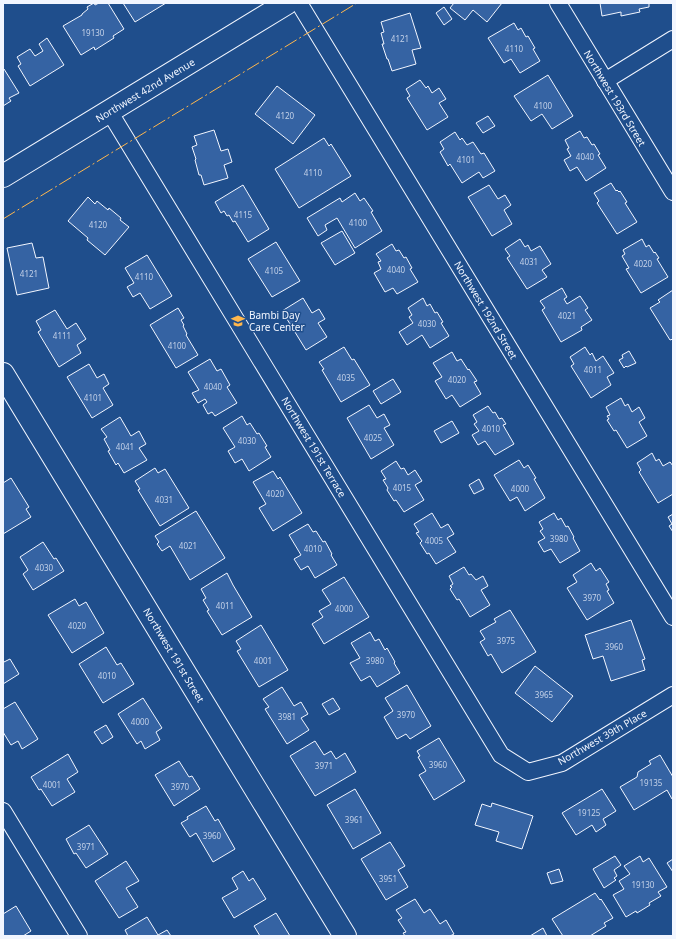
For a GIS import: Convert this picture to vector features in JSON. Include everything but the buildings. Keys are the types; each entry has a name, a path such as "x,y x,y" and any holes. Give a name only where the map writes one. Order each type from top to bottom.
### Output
{"street":[{"name":"Northwest 42nd Avenue","path":"3,176 288,3"},
{"name":"Northwest 192nd Street","path":"299,3 673,617"},
{"name":"Northwest 193rd Street","path":"558,3 673,192"},
{"path":"605,81 673,39"},
{"name":"Northwest 191st Terrace","path":"109,111 501,755 528,772"},
{"name":"Northwest 191st Street","path":"3,374 345,936"},
{"name":"Northwest 39th Place","path":"528,772 562,763 673,695"},
{"path":"3,811 79,936"}],"power":[{"path":"3,219 357,3"}],"place":[{"name":"Bambi Day Care Center","path":"238,321"}]}
